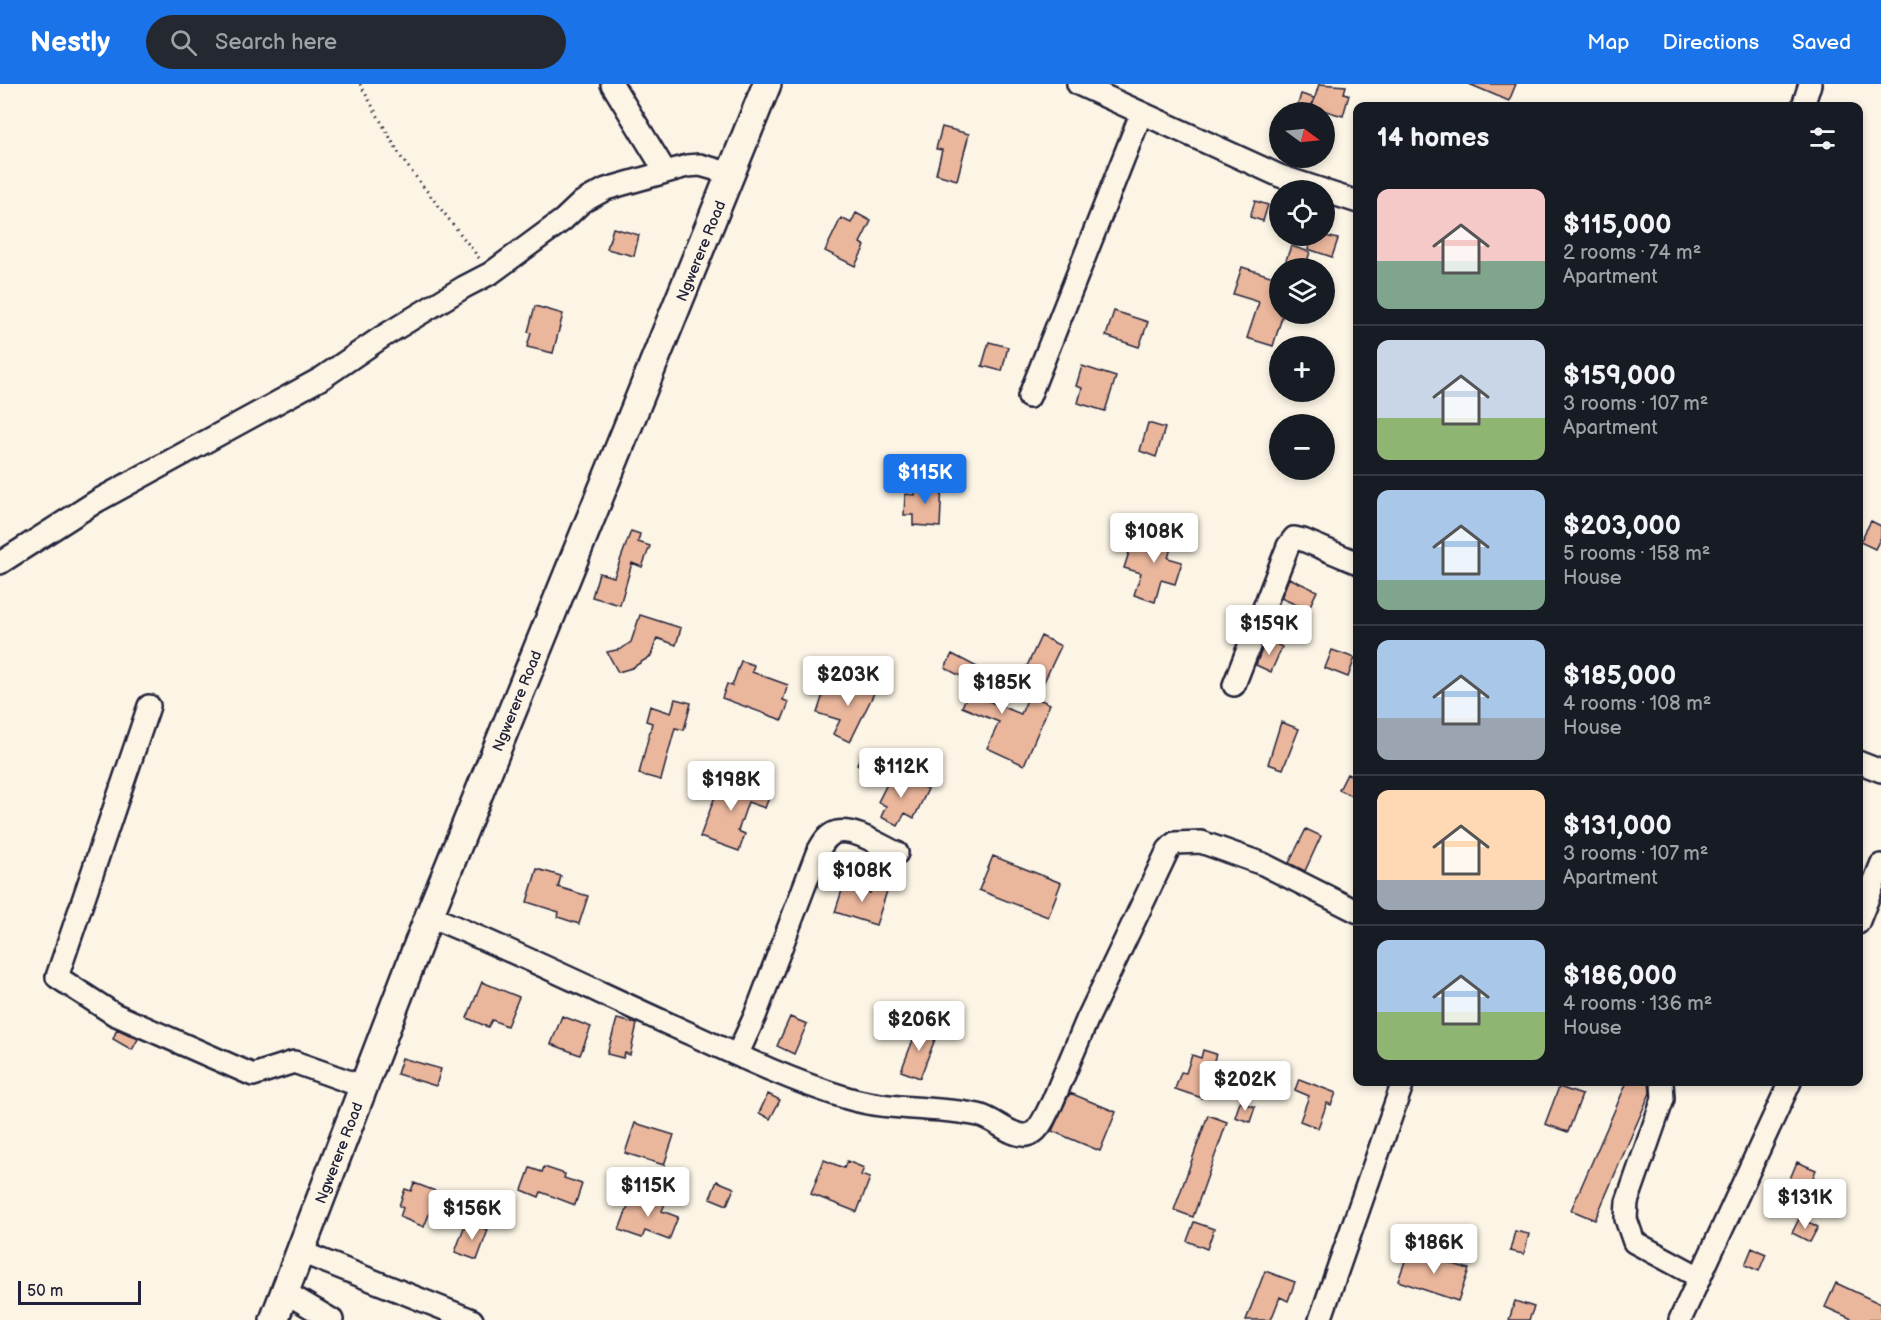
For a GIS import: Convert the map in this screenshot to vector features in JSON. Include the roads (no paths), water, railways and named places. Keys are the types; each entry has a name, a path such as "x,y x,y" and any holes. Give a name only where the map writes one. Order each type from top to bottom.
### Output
{"main road":[{"name":"Ngwerere Road","path":"274,1320 429,916 767,84"}],"street":[{"path":"612,84 665,171"},
{"path":"1078,84 1292,180"},
{"path":"1804,102 1810,84"},
{"path":"1029,397 1142,114"},
{"path":"0,563 97,501 322,378 382,337 491,273 563,220 582,202 606,189 687,166 700,165 732,174"},
{"path":"1335,195 1353,200"},
{"path":"1234,685 1288,546 1294,538 1353,561"},
{"path":"149,706 57,977 114,1014 253,1076 294,1062 364,1087"},
{"path":"1863,764 1881,771"},
{"path":"743,1058 739,1051 755,1016 817,854 826,838 837,832 852,834 897,853"},
{"path":"429,916 512,950 613,999 782,1075 848,1098 893,1108 929,1107 981,1115 1018,1134 1029,1135 1037,1128 1052,1103 1134,920 1168,850 1175,843 1201,842 1263,864 1353,909"},
{"path":"1863,910 1881,865"},
{"path":"1320,1320 1403,1086"},
{"path":"1662,1086 1663,1099 1627,1202 1626,1220 1635,1242 1699,1277"},
{"path":"1680,1320 1788,1086"},
{"path":"301,1252 472,1320"},
{"path":"285,1292 332,1320"}]}
